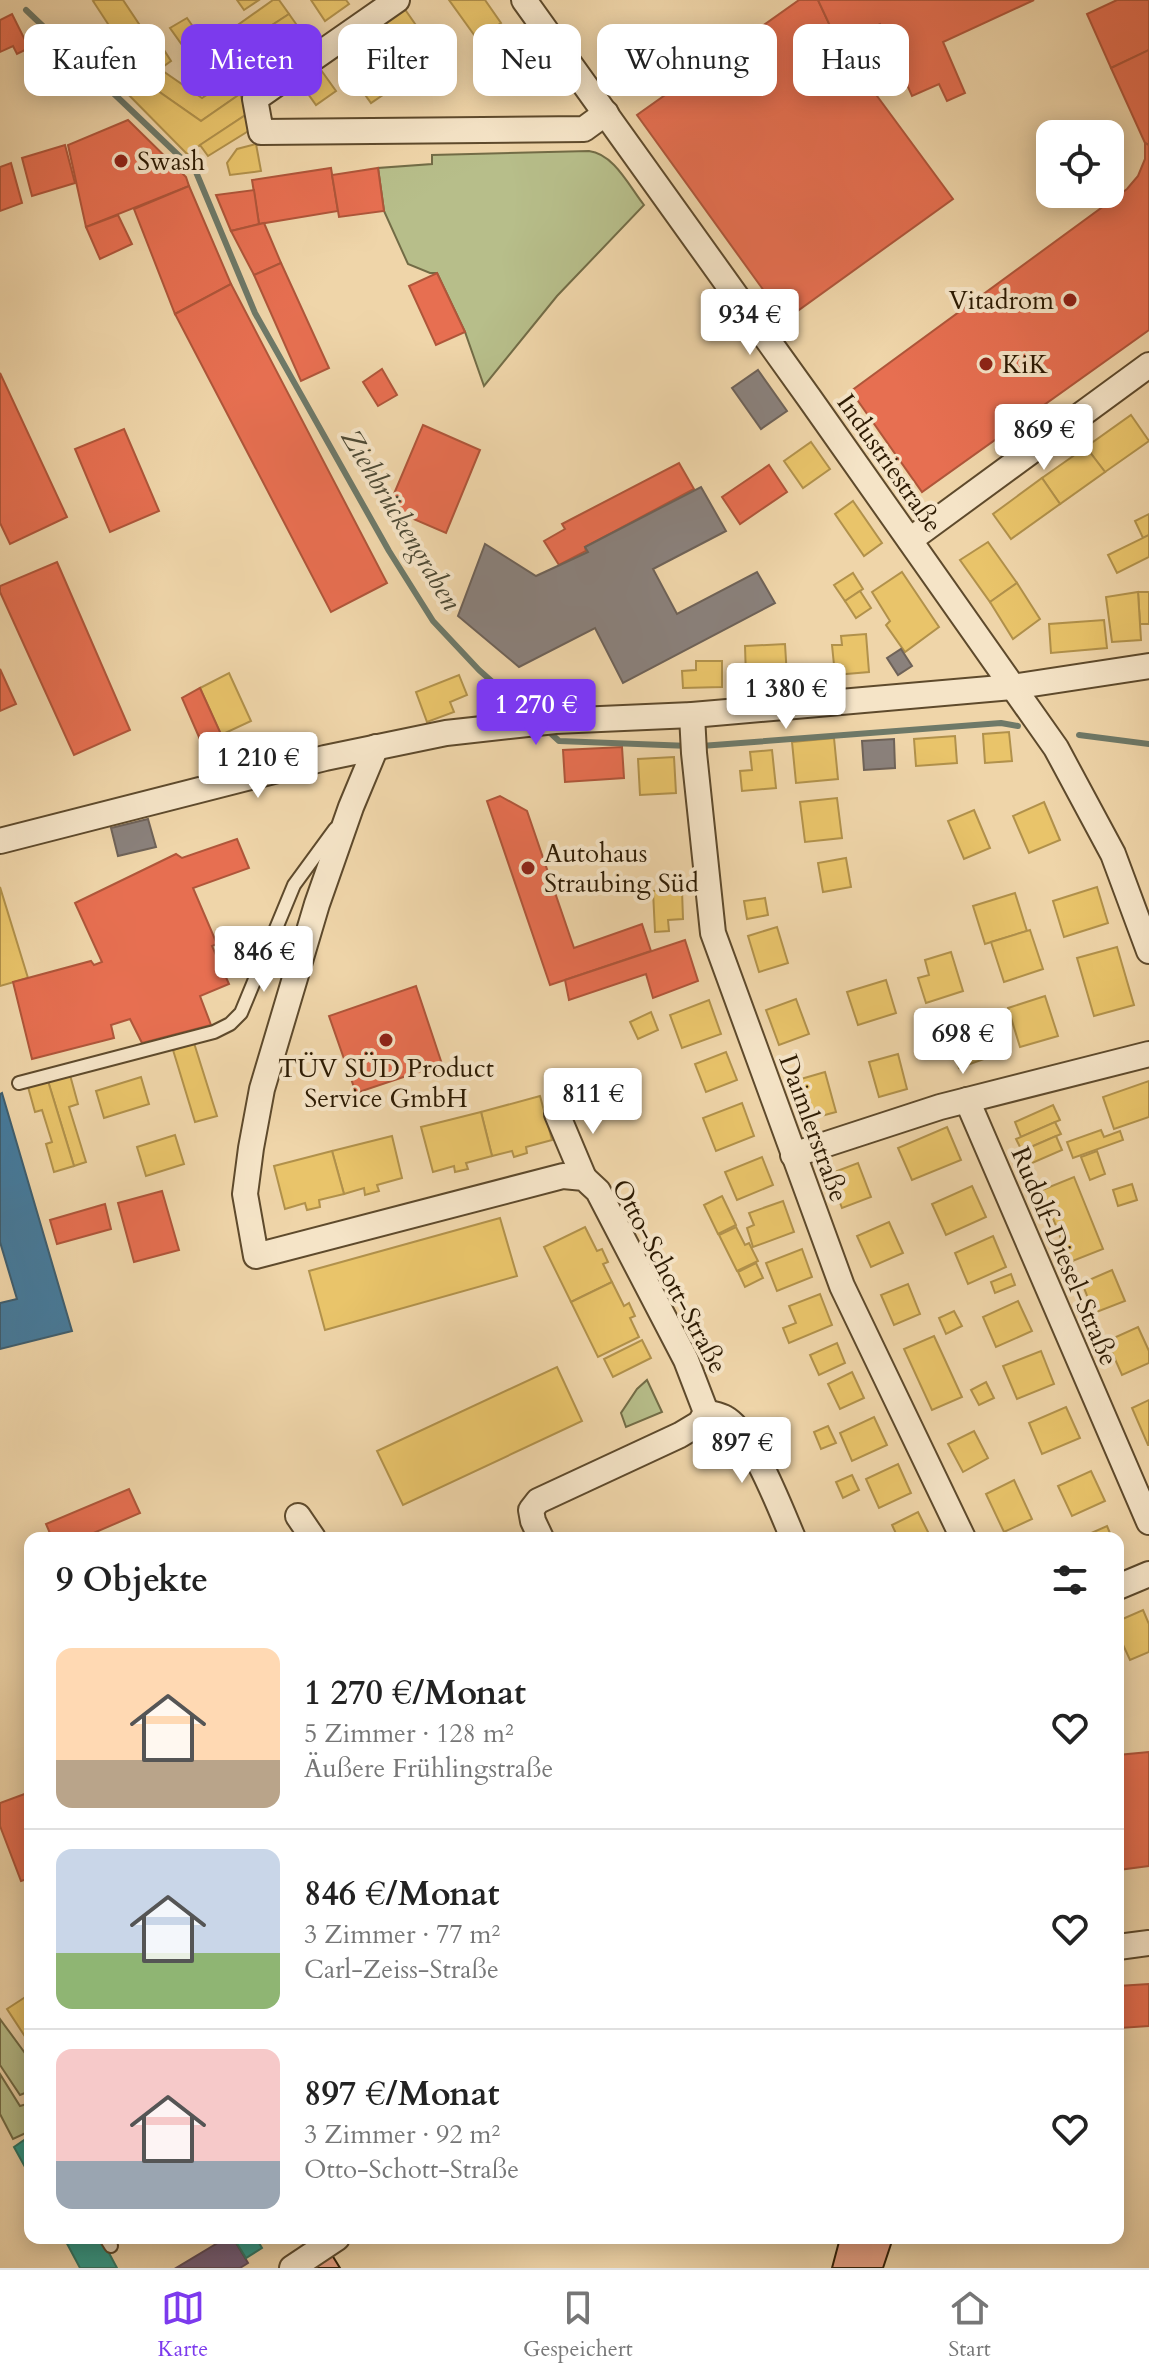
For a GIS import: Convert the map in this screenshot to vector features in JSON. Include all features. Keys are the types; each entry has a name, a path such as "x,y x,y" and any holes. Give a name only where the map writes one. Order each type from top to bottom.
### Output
{"street":[{"path":"397,0 255,99 261,132 584,129 606,113"},
{"name":"Industriestraße","path":"524,0 1056,748 1113,854 1149,951"},
{"path":"910,540 1149,365"},
{"path":"0,841 376,747 446,733 555,721 692,715 1012,687 1149,666"},
{"name":"Daimlerstraße","path":"692,715 713,933 842,1286 960,1532"},
{"path":"351,807 376,747"},
{"name":"Otto-Schott-Straße","path":"351,807 317,904 262,1089 245,1194 256,1256 563,1176 584,1178 598,1191 686,1360 706,1412 700,1423 680,1435 538,1501 531,1510 538,1532"},
{"path":"793,1155 967,1100 1149,1054"},
{"name":"Rudolf-Diesel-Straße","path":"967,1100 1149,1522"},
{"path":"557,1114 584,1178"},
{"path":"706,1412 725,1418 741,1433 790,1532"},
{"path":"298,1516 309,1532"},
{"path":"1124,1584 1149,1574"},
{"path":"1124,1946 1149,1943"},
{"path":"292,2268 328,2244"}],"lane":[{"path":"19,1083 214,1032 230,1024 241,1013 294,885 351,807"}],"green space":[{"path":"598,153 613,164 644,205 557,296 484,386 465,332 437,273 408,264 384,211 378,168 432,164 432,155"},
{"path":"647,1380 662,1412 626,1427 621,1413"},
{"path":"0,2019 24,2052 24,2093 20,2095 0,2065"},
{"path":"0,2074 20,2106 24,2105 24,2134 13,2139 0,2114"}],"building: Wohnen":[{"path":"123,0 139,24 108,24 93,1"},
{"path":"237,0 259,0 244,10"},
{"path":"273,0 279,0 289,14 274,24 239,24"},
{"path":"311,0 346,0 349,4 325,21"},
{"path":"449,0 485,0 501,23 473,24 473,33"},
{"path":"404,8 415,24 382,24"},
{"path":"289,14 296,24 274,24"},
{"path":"187,18 191,24 181,24 181,44 170,28"},
{"path":"165,52 171,61 165,65"},
{"path":"322,71 336,91 316,105 310,96 322,96"},
{"path":"165,72 181,84 181,96 237,96 201,121 165,96"},
{"path":"130,96 165,96 201,121 241,96 247,114 187,154"},
{"path":"366,96 381,96 371,103"},
{"path":"247,114 250,130 208,156 200,145"},
{"path":"256,144 261,171 230,175 227,163 237,149"},
{"path":"1131,415 1149,441 1105,472 1086,447"},
{"path":"811,442 830,469 803,488 784,461"},
{"path":"1086,447 1105,472 1060,504 1042,478"},
{"path":"1042,478 1060,504 1011,539 993,514"},
{"path":"853,501 882,543 864,556 835,514"},
{"path":"1149,514 1149,535 1143,538 1135,521"},
{"path":"1149,535 1149,557 1117,573 1108,555"},
{"path":"988,542 1017,583 990,602 960,560"},
{"path":"902,572 939,627 905,652 886,625 890,621 872,592"},
{"path":"853,573 863,589 845,601 834,585"},
{"path":"1017,583 1040,619 1013,639 990,602"},
{"path":"860,591 871,608 856,618 845,601"},
{"path":"1138,592 1149,592 1149,624 1140,624"},
{"path":"1138,592 1141,640 1112,642 1106,597"},
{"path":"1104,620 1107,648 1051,653 1049,624"},
{"path":"866,634 869,672 835,675 832,645 842,645 841,636"},
{"path":"785,644 787,677 746,678 745,646"},
{"path":"696,661 722,661 722,687 683,688 682,671 696,670"},
{"path":"229,673 251,721 221,735 200,688"},
{"path":"459,675 467,695 450,702 454,712 427,722 416,692"},
{"path":"1009,732 1012,761 985,763 983,734"},
{"path":"955,736 957,763 916,766 914,739"},
{"path":"834,738 838,779 796,783 792,742"},
{"path":"772,750 776,788 742,791 740,771 752,770 750,752"},
{"path":"674,757 676,793 640,795 638,759"},
{"path":"837,798 842,838 805,842 800,802"},
{"path":"1044,802 1060,840 1029,853 1013,816"},
{"path":"974,810 990,848 964,859 948,821"},
{"path":"846,858 851,887 823,892 818,863"},
{"path":"0,887 28,978 0,986"},
{"path":"1097,887 1108,923 1064,937 1053,901"},
{"path":"682,890 683,919 668,920 669,931 655,932 653,891"},
{"path":"1015,893 1027,931 985,944 973,906"},
{"path":"765,898 768,915 747,919 744,901"},
{"path":"777,927 788,963 759,972 748,936"},
{"path":"1030,930 1043,969 1004,982 991,942"},
{"path":"1117,947 1134,1005 1094,1016 1077,958"},
{"path":"951,952 963,991 926,1003 918,978 929,975 925,960"},
{"path":"886,980 896,1013 858,1025 847,992"},
{"path":"1045,996 1058,1036 1020,1047 1008,1008"},
{"path":"796,999 809,1034 779,1045 766,1010"},
{"path":"709,1000 721,1034 682,1048 670,1015"},
{"path":"651,1012 658,1030 638,1039 630,1022"},
{"path":"976,1023 987,1058 959,1068 947,1033"},
{"path":"194,1043 217,1116 195,1122 173,1050"},
{"path":"726,1052 737,1080 706,1092 695,1064"},
{"path":"898,1054 907,1089 879,1097 869,1062"},
{"path":"825,1072 836,1112 806,1120 794,1081"},
{"path":"70,1075 78,1104 69,1107 86,1162 74,1166 48,1081"},
{"path":"141,1077 149,1104 104,1118 96,1091"},
{"path":"48,1081 74,1166 54,1172 46,1144 52,1142 42,1110 35,1112 28,1087"},
{"path":"1149,1081 1149,1117 1114,1129 1103,1097"},
{"path":"540,1096 552,1140 526,1147 527,1153 514,1157 512,1151 492,1156 481,1112"},
{"path":"742,1103 754,1136 716,1151 703,1118"},
{"path":"1053,1105 1060,1120 1021,1137 1015,1122"},
{"path":"481,1112 492,1156 466,1163 468,1169 455,1172 454,1166 433,1172 421,1127"},
{"path":"1055,1122 1061,1134 1022,1151 1016,1139"},
{"path":"947,1127 961,1160 912,1180 898,1148"},
{"path":"1101,1130 1104,1137 1120,1131 1123,1140 1073,1158 1067,1142"},
{"path":"175,1135 184,1164 146,1176 137,1147"},
{"path":"392,1136 402,1178 377,1185 379,1191 365,1195 364,1188 344,1194 332,1151"},
{"path":"1056,1136 1062,1150 1023,1167 1017,1153"},
{"path":"332,1151 344,1194 319,1200 320,1207 307,1210 305,1203 285,1209 274,1166"},
{"path":"1097,1151 1105,1174 1090,1180 1081,1157"},
{"path":"762,1157 773,1185 737,1200 725,1172"},
{"path":"858,1163 871,1197 842,1208 829,1174"},
{"path":"1074,1177 1103,1249 1070,1262 1042,1190"},
{"path":"1132,1184 1137,1200 1118,1206 1113,1190"},
{"path":"972,1186 986,1217 946,1235 932,1204"},
{"path":"722,1196 736,1225 718,1234 704,1205"},
{"path":"783,1201 794,1232 753,1247 747,1228 754,1225 749,1213"},
{"path":"500,1218 517,1276 325,1330 309,1271"},
{"path":"889,1222 903,1253 871,1267 857,1236"},
{"path":"585,1227 597,1251 602,1249 608,1262 603,1264 612,1282 571,1302 544,1247"},
{"path":"736,1227 758,1261 737,1271 719,1235"},
{"path":"993,1236 1006,1267 968,1284 955,1253"},
{"path":"802,1249 812,1277 777,1291 766,1263"},
{"path":"756,1263 763,1278 745,1287 738,1272"},
{"path":"1112,1270 1125,1301 1094,1313 1082,1283"},
{"path":"1011,1274 1015,1285 995,1293 991,1282"},
{"path":"612,1282 624,1306 629,1303 635,1316 630,1318 639,1337 598,1357 571,1302"},
{"path":"908,1284 920,1314 894,1325 881,1295"},
{"path":"820,1294 832,1325 789,1343 783,1328 796,1323 789,1306"},
{"path":"1018,1301 1032,1331 996,1347 983,1317"},
{"path":"954,1311 962,1326 946,1334 939,1318"},
{"path":"1138,1327 1149,1351 1149,1363 1122,1375 1107,1341"},
{"path":"934,1336 962,1397 932,1410 904,1349"},
{"path":"642,1340 651,1358 613,1377 604,1359"},
{"path":"837,1343 845,1363 819,1375 810,1355"},
{"path":"1041,1351 1054,1384 1017,1399 1003,1366"},
{"path":"557,1367 582,1421 403,1505 377,1451"},
{"path":"852,1372 864,1398 840,1409 828,1384"},
{"path":"986,1382 994,1398 979,1405 971,1390"},
{"path":"1149,1400 1149,1445 1148,1445 1132,1408"},
{"path":"1066,1407 1080,1438 1042,1454 1029,1423"},
{"path":"874,1417 887,1445 852,1461 840,1433"},
{"path":"828,1426 836,1443 821,1449 814,1432"},
{"path":"974,1431 988,1458 963,1472 948,1444"},
{"path":"898,1464 911,1493 879,1508 866,1479"},
{"path":"1091,1471 1105,1501 1072,1516 1058,1486"},
{"path":"852,1475 859,1490 843,1498 836,1482"},
{"path":"1014,1480 1032,1519 1004,1532 986,1494"},
{"path":"918,1512 928,1532 895,1532 892,1525"},
{"path":"1107,1526 1110,1532 1094,1532"},
{"path":"1143,1610 1149,1624 1149,1652 1130,1660 1124,1647 1124,1618"},
{"path":"24,1998 24,2035 7,2009"}],"building: Handel":[{"path":"799,0 818,0 829,24 793,24 793,96 877,96 953,199 785,320 637,115 664,96 777,96 777,24 765,24"},
{"path":"818,0 1034,0 943,42 965,93 947,101 939,84 912,96 909,89 909,24 829,24"},
{"path":"1117,0 1149,0 1149,50 1111,68 1087,14"},
{"path":"12,14 24,38 24,50 17,54 13,46 0,52 0,20"},
{"path":"1149,50 1149,145 1145,143 1111,68"},
{"name":"Swash","path":"128,120 186,177 189,186 86,227 68,145"},
{"path":"1145,143 1149,145 1149,330 922,492 851,391 1101,208 1124,208 1124,191 1138,176 1145,159"},
{"path":"65,145 75,183 32,196 22,158"},
{"path":"11,163 22,203 0,211 0,167"},
{"path":"331,168 338,211 259,224 252,180"},
{"path":"378,168 384,211 339,217 332,175"},
{"path":"189,186 231,284 175,314 134,209"},
{"path":"254,190 259,224 231,231 216,195"},
{"path":"118,215 132,244 100,259 86,227"},
{"path":"264,223 281,263 254,275 231,231"},
{"path":"281,263 329,368 301,381 254,275"},
{"path":"437,273 465,332 436,345 409,286"},
{"path":"231,284 387,583 331,612 175,314"},
{"path":"382,369 397,395 378,406 363,382"},
{"path":"0,373 67,517 10,544 0,523"},
{"path":"423,425 480,450 446,533 388,508"},
{"path":"124,429 159,511 110,532 75,449"},
{"path":"679,463 694,489 585,547 586,551 559,565 544,541 565,529 562,524"},
{"path":"769,465 787,492 740,524 722,497"},
{"path":"57,562 130,730 74,755 0,592 0,586"},
{"path":"0,669 16,704 0,711"},
{"path":"200,688 225,743 206,753 182,698"},
{"path":"622,747 624,778 565,782 563,750"},
{"name":"Autohaus Straubing Süd","path":"500,796 527,811 574,948 642,924 651,951 550,985 487,801"},
{"name":"TÜV SÜD Product Service GmbH","path":"237,839 249,868 193,888 217,944 212,946 229,984 200,996 211,1025 142,1043 130,1019 111,1025 114,1038 32,1059 13,982 91,961 94,965 102,962 75,903 176,854 182,858"},
{"path":"685,940 698,981 653,998 646,974 569,1000 565,980"},
{"name":"TÜV SÜD Product Service GmbH","path":"416,986 442,1064 356,1093 329,1016"},
{"path":"162,1191 179,1250 134,1262 118,1203"},
{"path":"105,1204 111,1229 57,1244 50,1220"},
{"path":"129,1489 140,1513 96,1532 49,1532 46,1524"},
{"path":"1149,1752 1149,1866 1124,1869 1124,1754"},
{"path":"24,1794 24,1880 21,1881 0,1826 0,1803"},
{"path":"1149,1984 1149,2026 1124,2028 1124,1986"}],"building: Büros":[{"path":"216,2244 237,2244 248,2263 240,2268 176,2268"}],"building: Schulen":[{"path":"24,2140 24,2165 14,2147"},
{"path":"67,2244 104,2244 117,2268 80,2268"},
{"path":"237,2244 260,2244 262,2248 246,2258"}],"building: Öffentlich":[{"path":"2,1093 72,1331 0,1349 0,1303 17,1299 0,1242"}],"building: Industrie":[{"path":"758,370 787,411 761,429 732,388"},
{"path":"701,487 726,531 653,569 677,614 757,572 775,603 623,683 595,628 519,667 458,616 485,544 536,576 588,552 585,547"},
{"path":"901,649 912,666 898,675 887,658"},
{"path":"894,739 895,768 864,770 862,741"},
{"path":"148,819 156,847 118,856 111,828"}],"building: Sonstige":[{"path":"838,2244 891,2244 883,2268 832,2268"},
{"path":"332,2255 340,2268 313,2268"}],"waterway":[{"name":"Ziehbrückengraben","path":"26,10 196,172 255,313 389,551 433,621 479,670 531,716"},
{"name":"Ziehbrückengraben","path":"701,746 1001,723 1018,726"},
{"name":"Ziehbrückengraben","path":"546,729 559,741 690,746"},
{"name":"Ziehbrückengraben","path":"1079,735 1149,744"}],"place":[{"name":"Swash","path":"121,161"},
{"name":"Vitadrom","path":"1070,300"},
{"name":"KiK","path":"986,364"},
{"name":"Autohaus Straubing Süd","path":"528,868"},
{"name":"TÜV SÜD Product Service GmbH","path":"386,1040"}]}
